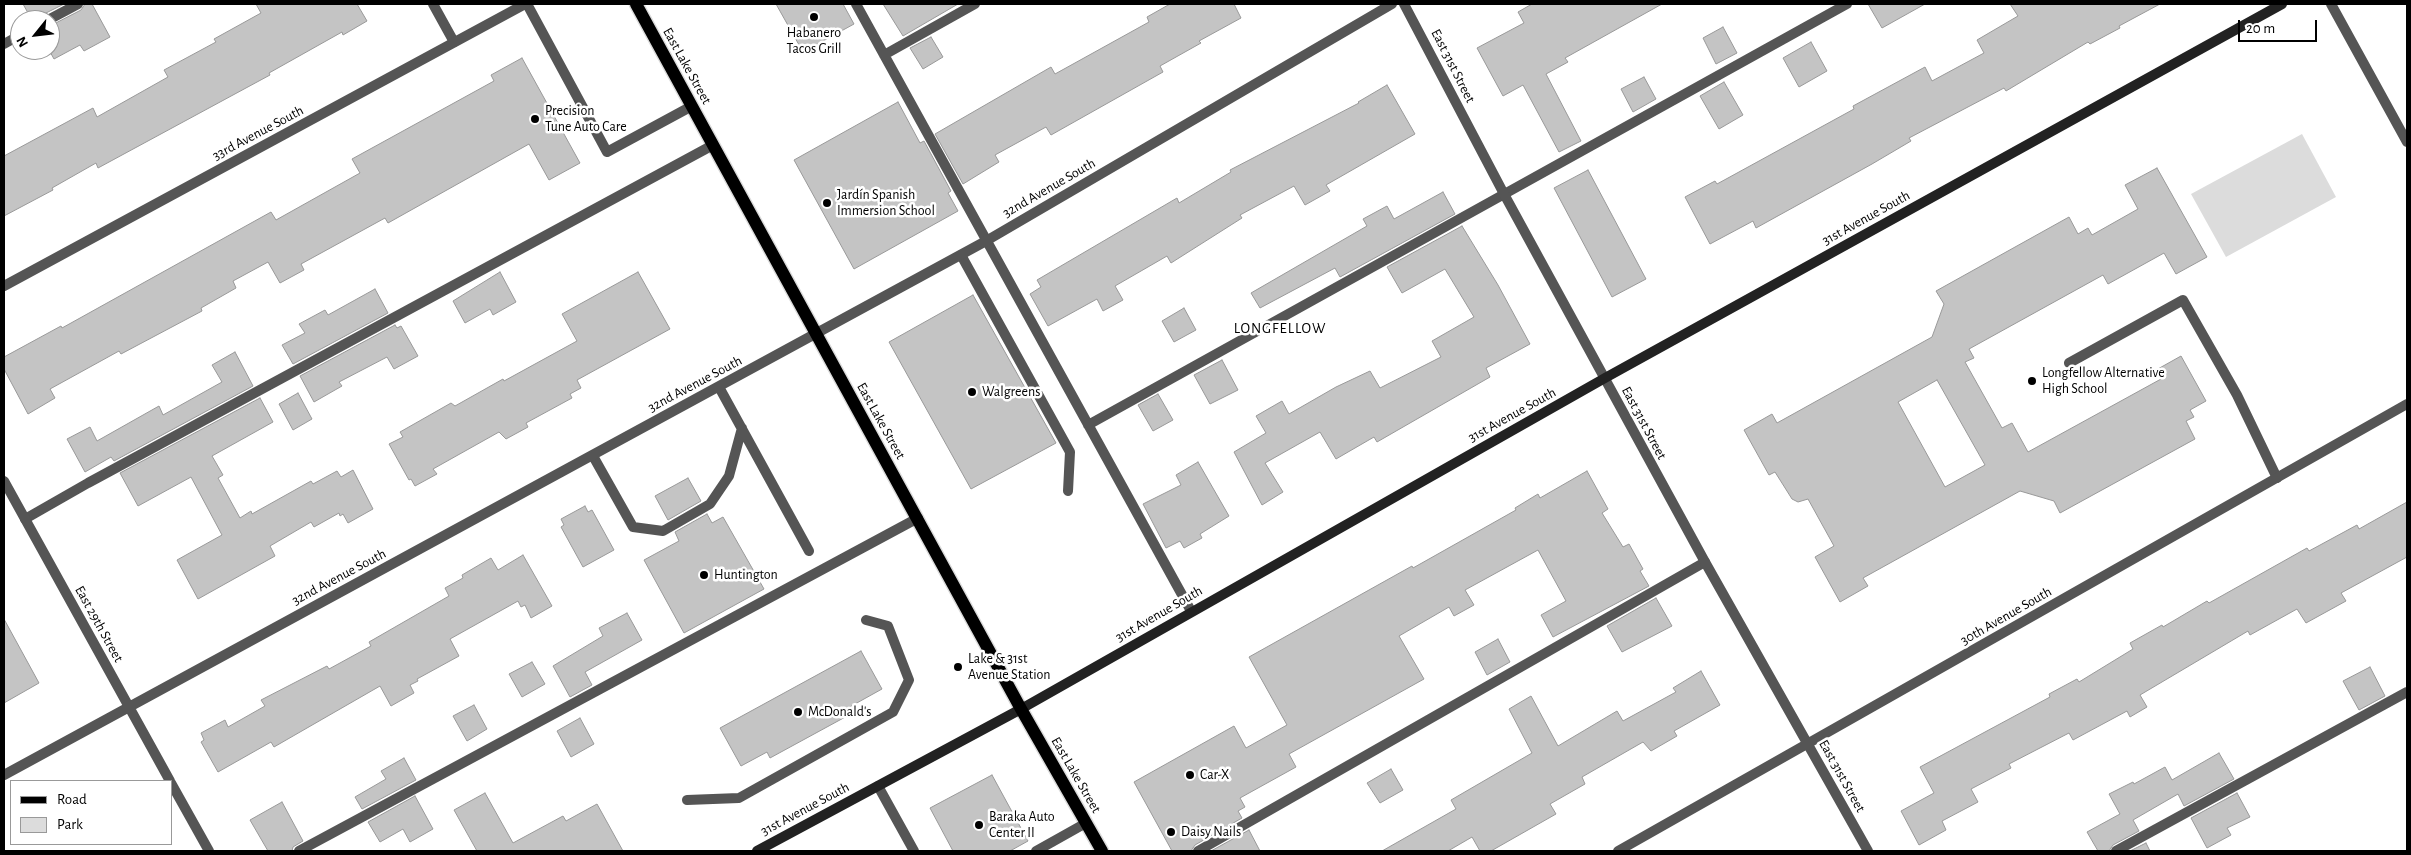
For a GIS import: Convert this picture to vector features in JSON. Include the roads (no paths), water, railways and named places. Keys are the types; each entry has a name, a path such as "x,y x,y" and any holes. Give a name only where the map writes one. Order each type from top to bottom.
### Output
{"main road":[{"name":"East Lake Street","path":"636,4 1021,709 1102,851"}],"street":[{"path":"60,14 78,4"},
{"path":"433,4 454,42"},
{"path":"526,4 607,152 692,106"},
{"name":"33rd Avenue South","path":"4,286 526,4"},
{"path":"856,4 1191,611"},
{"path":"884,55 975,4"},
{"name":"32nd Avenue South","path":"4,775 961,255 1392,4"},
{"name":"East 31st Street","path":"1404,4 1504,194 1704,562 1868,851"},
{"path":"1088,425 1847,4"},
{"name":"31st Avenue South","path":"756,851 1021,709 1605,378 2282,4"},
{"path":"2331,4 2407,142"},
{"path":"25,519 96,478 713,145"},
{"path":"961,255 1070,452 1068,491"},
{"path":"2069,363 2183,300 2237,395 2277,478"},
{"path":"720,387 809,551"},
{"name":"30th Avenue South","path":"1618,851 1809,745 2407,404"},
{"path":"593,456 633,527 663,531 710,504 729,476 742,428"},
{"name":"East 29th Street","path":"4,481 170,780"},
{"path":"299,851 918,518"},
{"path":"1198,851 1704,562"},
{"path":"687,800 739,798 893,712 909,680 888,626 866,620"},
{"path":"2116,851 2407,692"},
{"name":"East 29th Street","path":"172,784 209,851"},
{"path":"878,786 914,851"},
{"path":"1036,851 1086,823"}],"place":[{"name":"Habanero Tacos Grill","path":"814,17"},
{"name":"Precision Tune Auto Care","path":"535,119"},
{"name":"Jardín Spanish Immersion School","path":"827,203"},
{"name":"Longfellow Alternative High School","path":"2032,381"},
{"name":"Walgreens","path":"972,392"},
{"name":"Huntington","path":"704,575"},
{"name":"Lake & 31st Avenue Station","path":"958,667"},
{"name":"McDonald's","path":"798,712"},
{"name":"Car-X","path":"1190,775"},
{"name":"Baraka Auto Center II","path":"979,825"},
{"name":"Daisy Nails","path":"1171,832"}],"district":[{"name":"LONGFELLOW","path":"1280,328"}]}
